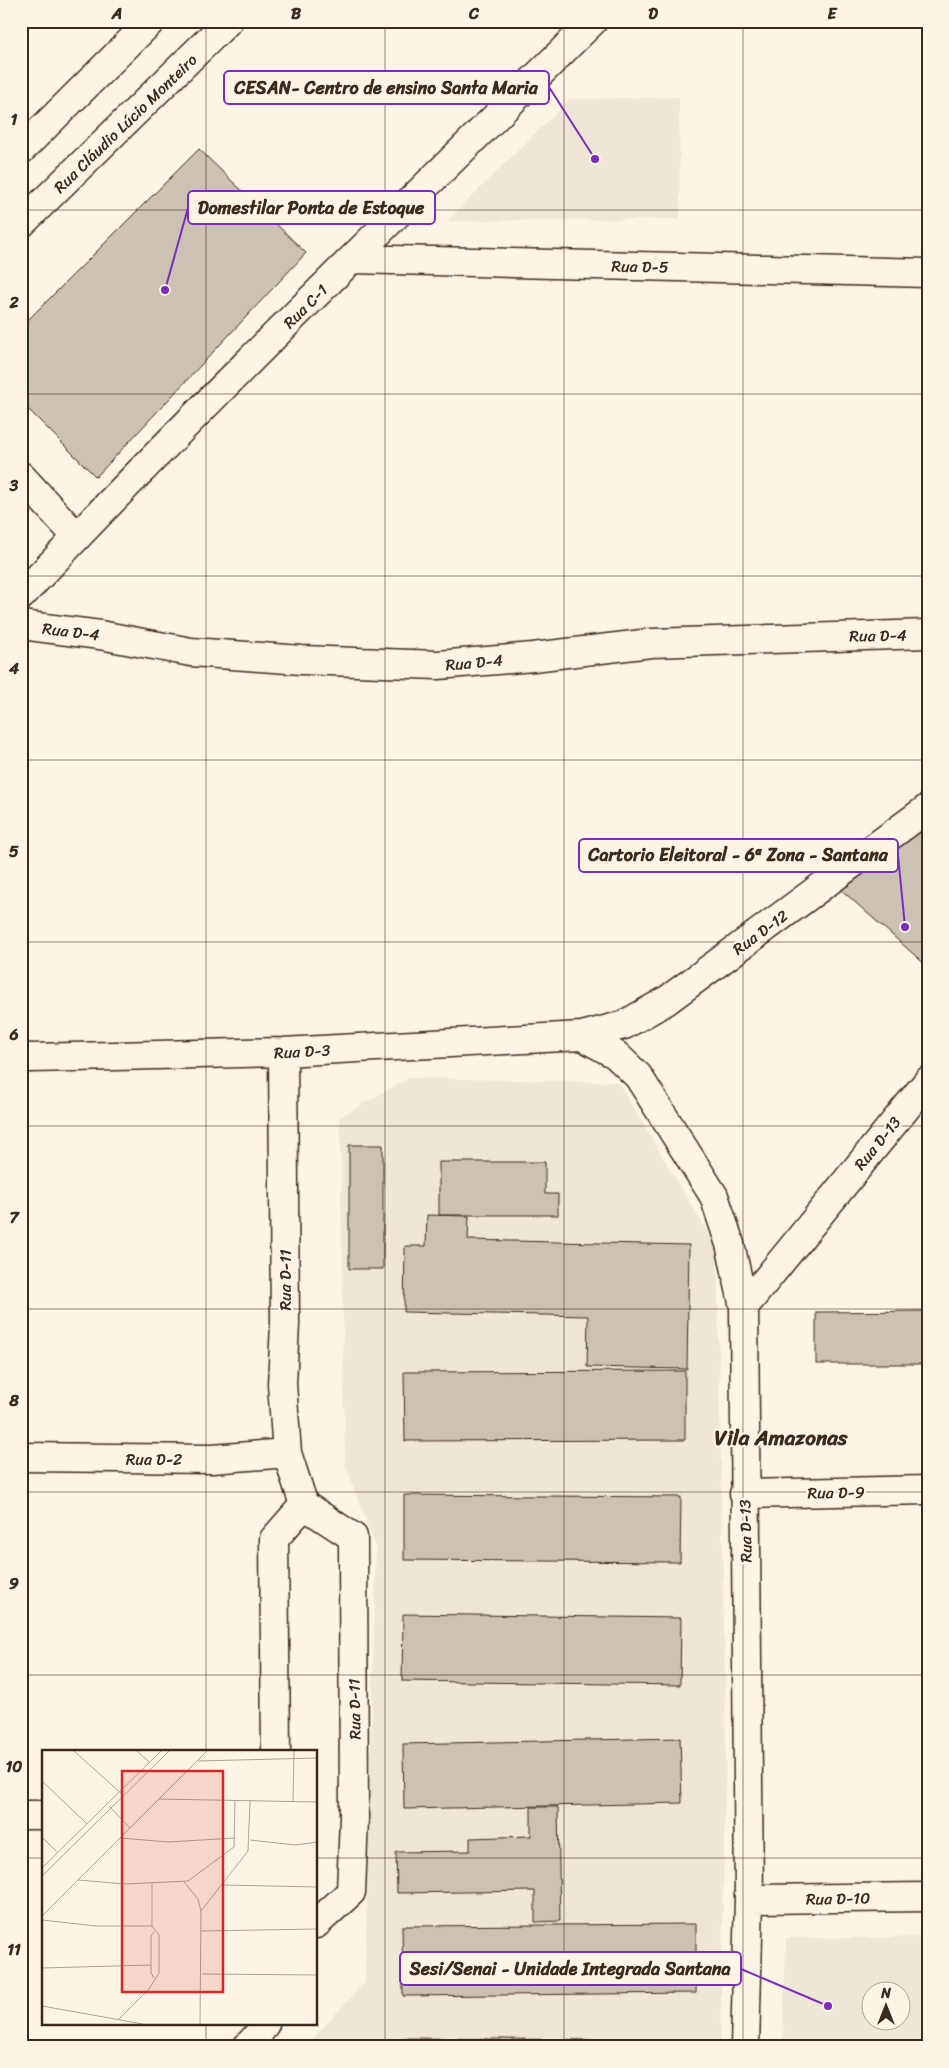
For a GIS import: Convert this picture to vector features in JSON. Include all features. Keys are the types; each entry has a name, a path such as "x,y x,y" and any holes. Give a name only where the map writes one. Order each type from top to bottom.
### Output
{"street":[{"path":"21,150 151,21"},
{"name":"Rua Cláudio Lúcio Monteiro","path":"21,224 228,21"},
{"name":"Rua C-1","path":"21,596 76,537 352,259 593,21"},
{"name":"Rua D-5","path":"352,259 928,273"},
{"path":"21,476 76,537"},
{"name":"Rua D-4","path":"21,626 100,634 191,652 302,660 438,665 533,657 651,642 928,634"},
{"name":"Rua D-12","path":"582,1036 624,1025 666,1001 928,808"},
{"path":"582,1036 616,1054 638,1076 714,1196 730,1244 744,1307"},
{"name":"Rua D-3","path":"21,1057 283,1052 582,1036"},
{"name":"Rua D-11","path":"283,1052 285,1324 282,1384 287,1453 304,1505 353,1537 354,1809 351,1892 318,1922"},
{"name":"Rua D-13","path":"745,2047 749,1899 744,1494 744,1307 928,1081"},
{"name":"Rua D-2","path":"21,1457 212,1458 287,1453"},
{"name":"Rua D-9","path":"744,1494 928,1490"},
{"path":"276,1750 274,1539 304,1505"},
{"path":"21,1814 42,1815"},
{"name":"Rua D-10","path":"749,1899 928,1897"},
{"path":"247,2047 264,2026"}],"shaded area":[{"path":"679,97 680,219 447,221 570,99"},
{"path":"409,1078 618,1082 717,1248 726,1747 720,2047 305,2047 365,1982 376,1548 345,1464 340,1117"},
{"path":"928,1937 928,2047 783,2047 786,1938"}],"building":[{"path":"199,149 306,253 96,477 21,402 21,327"},
{"path":"928,818 928,967 838,887"},
{"path":"349,1145 383,1145 383,1269 349,1269"},
{"path":"439,1162 545,1162 545,1194 558,1194 558,1215 439,1215"},
{"path":"427,1215 469,1216 468,1240 689,1245 687,1369 587,1367 588,1316 404,1312 405,1246 426,1246"},
{"path":"928,1311 928,1364 816,1364 816,1312"},
{"path":"685,1371 685,1440 405,1441 404,1372"},
{"path":"404,1495 681,1497 680,1562 404,1560"},
{"path":"403,1614 681,1618 680,1685 402,1681"},
{"path":"680,1738 682,1803 404,1809 403,1744"},
{"path":"531,1807 558,1807 560,1921 535,1922 535,1891 397,1893 396,1852 470,1851 470,1838 531,1836"},
{"path":"696,1924 696,1993 403,1996 402,1926"},
{"path":"403,2038 690,2041 690,2047 403,2047"}],"place":[{"name":"CESAN- Centro de ensino Santa Maria","path":"595,159"},
{"name":"Domestilar Ponta de Estoque","path":"165,290"},
{"name":"Cartorio Eleitoral - 6ª Zona - Santana","path":"905,927"},
{"name":"Sesi/Senai - Unidade Integrada Santana","path":"828,2006"}],"district":[{"name":"Vila Amazonas","path":"781,1438"}]}
